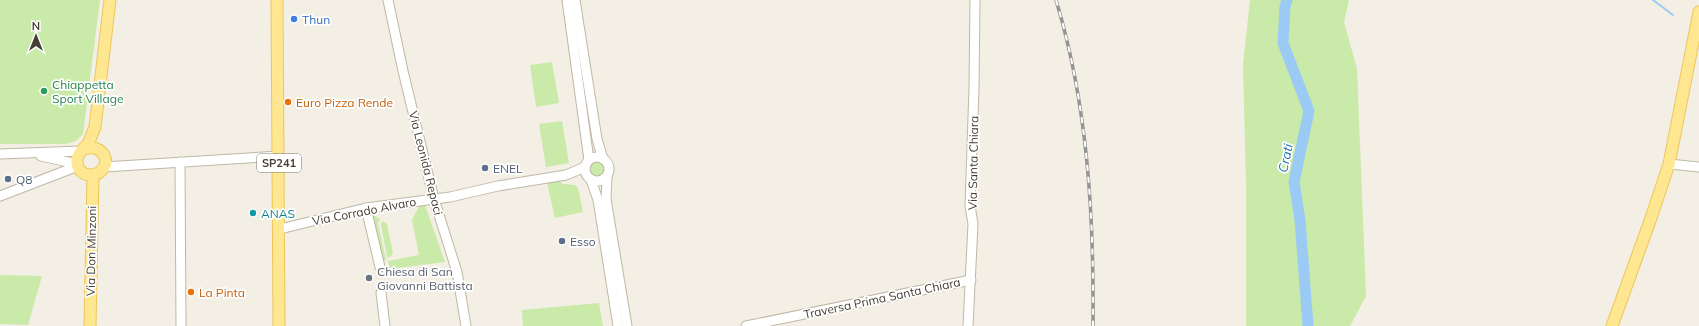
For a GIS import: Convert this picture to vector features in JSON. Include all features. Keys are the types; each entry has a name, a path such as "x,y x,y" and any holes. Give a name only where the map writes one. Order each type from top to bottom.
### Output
{"main road":[{"path":"83,150 97,148 104,155 104,167 100,173 93,176 84,174 78,165 78,157 95,127 110,0"},
{"name":"SP241","path":"277,0 280,228 279,326"},
{"path":"1612,326 1669,164 1699,12"},
{"name":"Via Don Minzoni","path":"90,326 93,176"}],"street":[{"name":"Via Leonida Repaci","path":"388,0 403,71 434,199 457,272 466,326"},
{"path":"566,0 587,163 586,175 590,179 598,200 618,326"},
{"path":"575,0 597,139 604,159 609,165 606,199 627,326"},
{"name":"Via Santa Chiara","path":"968,326 973,224 970,206 975,0"},
{"path":"0,154 30,154 83,150"},
{"path":"30,154 78,165"},
{"path":"104,155 116,161 137,164"},
{"path":"104,167 279,156"},
{"path":"587,163 596,157 604,159"},
{"path":"180,162 181,326"},
{"name":"Via Corrado Alvaro","path":"566,176 587,163"},
{"path":"1669,164 1699,167"},
{"path":"0,196 78,165"},
{"name":"Via Corrado Alvaro","path":"280,228 366,208 450,197 498,186 566,176 590,179"},
{"path":"590,179 598,182 608,176"},
{"path":"366,208 380,267"},
{"name":"Traversa Prima Santa Chiara","path":"746,326 971,280"},
{"path":"382,293 386,326"}],"green space":[{"name":"Chiappetta Sport Village","path":"0,0 100,0 83,134 76,141 66,144 0,144"},
{"path":"1250,0 1349,0 1344,22 1357,69 1366,296 1350,326 1246,326 1246,183 1243,65"},
{"path":"552,62 559,103 536,107 530,65"},
{"path":"562,121 569,163 546,167 539,124"},
{"path":"593,161 601,161 606,166 604,177 601,179 593,179 588,174 588,166"},
{"path":"560,181 562,184 575,185 578,188 583,212 555,218 547,183"},
{"path":"425,205 445,262 390,269 388,261 419,255 412,220 419,206"},
{"path":"374,215 381,220 378,223 386,260 384,261 380,257 371,216"},
{"path":"383,221 387,224 393,254 390,257 387,257 381,224"},
{"path":"0,275 42,276 28,325 0,324"},
{"path":"599,303 603,326 523,326 522,310"}],"waterway":[{"name":"Crati","path":"1287,0 1285,7 1283,43 1309,111 1294,182 1300,220 1308,326"},
{"path":"1653,0 1673,15"}],"railway":[{"path":"1056,0 1067,40 1075,80 1087,162 1092,244 1093,326"}],"place":[{"name":"Thun","path":"294,19"},
{"name":"Chiappetta Sport Village","path":"44,91"},
{"name":"Euro Pizza Rende","path":"288,102"},
{"name":"ENEL","path":"485,168"},
{"name":"Q8","path":"8,179"},
{"name":"ANAS","path":"253,213"},
{"name":"Esso","path":"562,241"},
{"name":"Chiesa di San Giovanni Battista","path":"369,278"},
{"name":"La Pinta","path":"191,292"}]}
